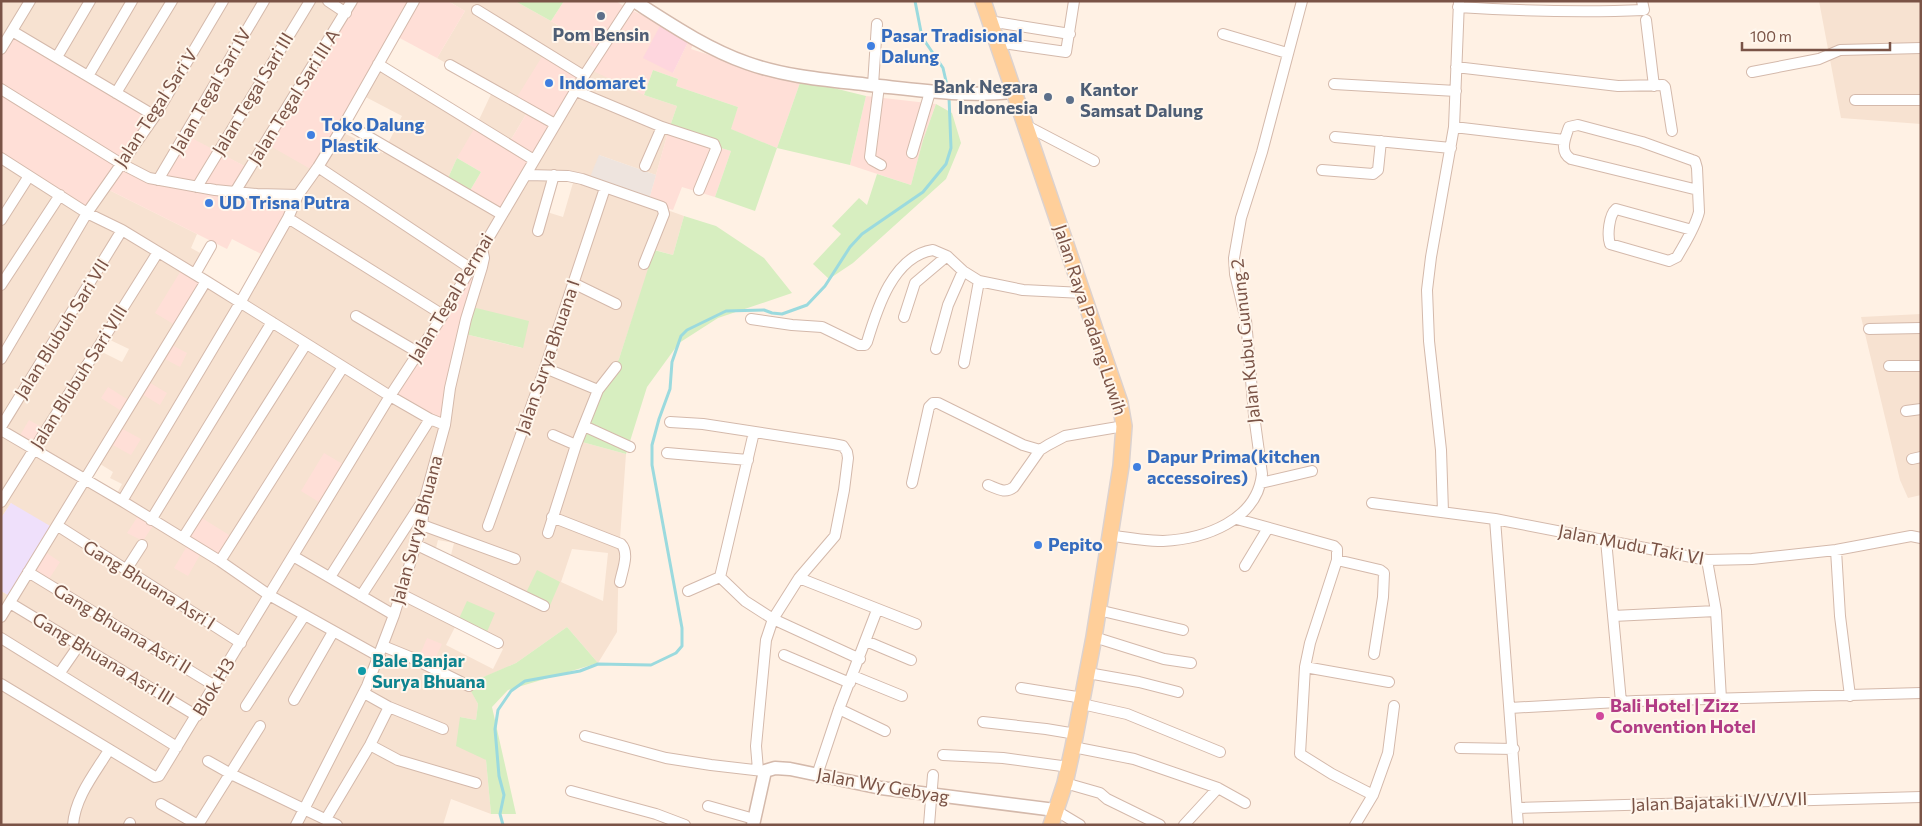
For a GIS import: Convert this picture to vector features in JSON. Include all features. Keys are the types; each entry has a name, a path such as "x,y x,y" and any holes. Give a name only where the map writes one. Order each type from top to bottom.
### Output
{"main road":[{"name":"Jalan Raya Padang Luwih","path":"983,1 1120,403 1124,426 1121,466 1083,701 1065,783 1053,818"}],"street":[{"path":"1,49 30,1"},
{"path":"57,57 90,1"},
{"path":"88,76 132,1"},
{"path":"116,93 172,1"},
{"name":"Jalan Tegal Sari V","path":"1,360 87,212 155,116 223,1"},
{"name":"Jalan Tegal Sari IV","path":"158,180 264,1"},
{"name":"Jalan Tegal Sari III","path":"197,187 310,1"},
{"path":"328,1 346,13"},
{"name":"Jalan Tegal Sari III A","path":"235,192 352,1"},
{"path":"122,501 240,303 288,218 298,195 318,167 345,122 414,1"},
{"path":"634,1 690,36 748,64 814,78 930,92 974,94 1013,92"},
{"name":"Jalan Tegal Permai","path":"269,595 390,396 443,315 584,76 634,1"},
{"path":"996,42 1066,52 1074,1"},
{"name":"Jalan Kubu Gunung 2","path":"1261,484 1262,474 1254,415 1246,320 1235,274 1234,258 1241,218 1262,152 1302,1"},
{"path":"1443,512 1441,450 1427,317 1429,266 1454,127 1458,4 1588,13 1644,10 1642,1"},
{"path":"477,10 584,76"},
{"path":"1646,20 1654,86"},
{"path":"989,21 1070,34"},
{"path":"877,24 876,86 870,157 882,165"},
{"path":"12,31 155,116"},
{"path":"1223,34 1287,53"},
{"path":"1752,72 1819,58 1840,50 1921,48"},
{"path":"378,64 534,160"},
{"path":"450,64 555,124"},
{"path":"1456,66 1618,86 1663,85 1665,87 1672,131"},
{"path":"1334,84 1456,91"},
{"path":"1,89 140,175 197,187 235,192 298,195"},
{"path":"576,90 662,127 715,145 716,149 699,190"},
{"path":"912,153 930,92"},
{"path":"1855,100 1921,100"},
{"path":"345,122 502,214"},
{"path":"1025,125 1094,161"},
{"path":"1692,230 1616,209 1612,213 1608,241 1614,245 1672,261 1677,257 1692,230 1699,212 1697,164 1695,161 1685,157 1642,142 1578,126 1569,127 1564,140 1564,152 1571,159 1698,190"},
{"path":"645,166 662,127"},
{"path":"1454,127 1564,140"},
{"path":"1335,137 1451,148"},
{"path":"1322,170 1373,174 1378,170 1381,141"},
{"path":"1,158 87,212 122,230 195,274 390,396 430,419 445,425"},
{"path":"318,167 470,268"},
{"path":"527,175 554,175 582,179 664,209 664,214 644,264"},
{"path":"538,231 554,175"},
{"path":"1,220 29,176"},
{"name":"Jalan Surya Bhuana I","path":"488,526 545,368 605,188"},
{"path":"1,285 60,195"},
{"path":"288,218 443,315"},
{"name":"Jalan Blubuh Sari VII","path":"1,428 122,230"},
{"path":"195,274 211,246"},
{"name":"Jalan Surya Bhuana","path":"296,825 380,658 417,545 422,525 425,498 445,425 450,388 466,319 484,258 482,248"},
{"path":"751,319 822,327 859,345 865,344 877,308 891,281 911,258 932,250 948,256 963,271 979,281 1023,290 1082,293"},
{"name":"Jalan Blubuh Sari VIII","path":"1,502 158,252"},
{"path":"904,317 916,283 948,256"},
{"path":"936,349 948,305 963,271"},
{"path":"1,617 206,281"},
{"path":"964,363 979,281"},
{"path":"573,283 616,304"},
{"path":"356,316 419,352"},
{"path":"152,520 272,322"},
{"path":"1869,329 1921,328"},
{"path":"183,538 306,344"},
{"path":"1889,366 1921,366"},
{"path":"220,561 343,367"},
{"path":"548,533 576,445 598,390 616,367"},
{"path":"545,368 598,390"},
{"path":"912,483 929,407 933,403 1023,446 1040,450"},
{"path":"1906,411 1921,409"},
{"path":"330,577 430,419"},
{"path":"670,422 703,424 843,446 848,458 835,536 799,578 773,619 766,640 756,746 761,771 754,822 708,806"},
{"path":"584,426 630,447"},
{"path":"988,485 1000,490 1009,490 1014,487 1040,450 1065,436 1124,426"},
{"path":"1,428 220,561 269,595 380,658"},
{"path":"720,577 754,432"},
{"path":"553,435 576,445"},
{"path":"667,453 748,460"},
{"path":"1109,535 1164,541 1198,535 1238,519 1255,497 1261,484 1312,471"},
{"path":"361,596 425,498"},
{"name":"Jalan Mudu Taki VI","path":"1372,503 1495,519 1706,560 1752,559 1836,550 1911,536 1921,538"},
{"path":"552,517 621,544 624,547 625,554 620,582"},
{"path":"1238,519 1334,546 1337,549 1337,560 1310,643 1305,667 1300,754 1332,774 1373,795"},
{"path":"1495,519 1514,749 1518,825"},
{"path":"422,525 515,559"},
{"name":"Gang Bhuana Asri I","path":"58,526 241,643"},
{"path":"1245,566 1268,528"},
{"path":"1606,540 1620,702"},
{"path":"126,570 142,545"},
{"path":"417,545 544,606"},
{"path":"1836,550 1840,616 1850,696"},
{"path":"293,556 394,616"},
{"path":"1337,560 1380,570 1384,573 1383,596 1374,654"},
{"path":"1706,560 1716,611 1721,699"},
{"name":"Gang Bhuana Asri II","path":"28,572 215,686"},
{"path":"688,592 720,577"},
{"path":"720,577 745,601 773,619 860,659"},
{"path":"799,578 916,624"},
{"path":"401,594 498,643"},
{"name":"Blok H3","path":"109,750 157,778 269,595"},
{"name":"Gang Bhuana Asri III","path":"10,603 196,716"},
{"path":"817,774 839,709 860,659 877,610"},
{"path":"1098,610 1183,630"},
{"path":"1613,616 1716,611"},
{"path":"246,706 304,616"},
{"path":"294,700 333,632"},
{"path":"1094,637 1164,659 1192,664"},
{"path":"1,638 177,747"},
{"path":"866,641 911,660"},
{"path":"60,674 79,644"},
{"path":"383,646 469,686"},
{"path":"784,655 902,696"},
{"path":"1305,667 1389,682"},
{"path":"1088,673 1139,682 1178,692"},
{"path":"1,684 109,750 82,793 73,825"},
{"path":"1021,688 1083,701 1127,714 1220,752"},
{"path":"364,692 389,707 443,729"},
{"path":"1510,708 1620,702 1921,693"},
{"path":"1355,825 1373,795 1388,753 1394,706"},
{"path":"326,819 370,745 389,707"},
{"path":"839,709 885,731"},
{"path":"983,722 1046,729 1218,788 1245,804"},
{"path":"161,804 198,825 260,726"},
{"path":"585,736 666,758 761,771"},
{"path":"370,745 398,760 476,782"},
{"path":"1460,748 1514,749"},
{"path":"943,755 1003,758 1068,767"},
{"path":"208,761 337,825"},
{"name":"Jalan Wy Gebyag","path":"761,771 782,768 882,788 1053,818"},
{"path":"929,825 933,775"},
{"path":"1065,783 1100,793 1107,799 1160,825"},
{"path":"1184,825 1218,788"},
{"path":"571,790 656,814 685,825"},
{"name":"Jalan Bajataki IV/V/VII","path":"1518,808 1921,797"},
{"path":"1053,818 1080,825"}],"shaded area":[{"path":"3,1 350,1 338,130 383,153 402,116 358,93 376,66 477,124 493,90 437,58 465,11 448,1 515,1 603,53 644,95 677,106 656,175 599,155 648,203 684,216 673,255 655,250 619,359 590,407 582,442 626,454 619,553 617,632 598,663 567,627 516,663 468,684 478,704 476,720 460,717 486,760 491,814 451,799 443,825 1,825 1,591 15,599 44,551 11,503 1,518 1,160 107,189 197,234 191,248 202,254 191,274 236,300 297,200 238,198 254,171 186,136 163,183 118,168 13,37 1,56","holes":["528,111 499,217 444,187 457,158 509,143","560,170 575,176 563,217 547,212","497,221 472,307 522,348 465,334 394,399","108,339 129,349 122,362 100,351","97,462 113,472 110,478 122,484 116,495 85,482","438,540 454,543 449,563 433,560","572,549 608,553 603,601 561,582","456,625 503,649 493,669 446,645"]},
{"path":"350,1 448,1 465,11 437,58 394,35 314,171 265,143"},
{"path":"564,1 616,1 661,24 673,73 690,38 695,40 691,49 756,70 801,80 777,148 730,129 738,107 676,86 678,79 653,70 644,95 591,70 603,53 551,21"},
{"path":"1819,1 1921,1 1921,124 1841,118"},
{"path":"661,24 690,38 673,73 643,58"},
{"path":"13,37 152,120 119,168 163,183 186,135 254,171 238,198 298,200 263,255 232,239 227,249 107,189 91,216 1,160 1,56"},
{"path":"543,55 586,80 498,218 472,307 444,430 394,399 498,217 465,199 481,172 457,158 477,124 509,143 528,111 514,102"},
{"path":"866,96 936,104 923,140 911,185 850,165"},
{"path":"668,132 731,151 715,197 682,187 673,210 648,203"},
{"path":"599,155 656,175 648,203 588,182"},
{"path":"182,269 207,284 180,328 155,313"},
{"path":"1921,314 1921,495 1908,498 1900,480 1861,317"},
{"path":"170,344 187,353 180,367 163,358"},
{"path":"147,381 167,393 160,405 140,393"},
{"path":"108,387 133,403 126,414 101,398"},
{"path":"29,420 45,429 32,451 16,442"},
{"path":"119,427 141,439 131,455 109,443"},
{"path":"324,453 351,469 327,507 301,491"},
{"path":"11,503 57,530 15,599 1,591 1,518"},
{"path":"138,516 154,524 143,541 127,533"},
{"path":"202,518 237,540 221,566 201,553 188,576 174,568 187,546 185,544"},
{"path":"44,551 60,562 49,579 33,569"},
{"path":"427,638 442,644 430,670 416,664"}],"green space":[{"path":"515,1 564,1 551,21"},
{"path":"653,70 678,79 676,86 738,107 731,129 777,148 755,211 715,197 731,151 668,132 677,106 644,95"},
{"path":"801,80 866,96 850,165 777,148"},
{"path":"936,104 952,113 961,143 946,179 853,263 829,279 813,264 841,234 832,226 859,198 867,205 877,174 911,185 923,140"},
{"path":"457,158 481,172 465,199 444,187"},
{"path":"684,216 716,226 764,258 792,293 718,318 679,343 647,387 626,454 582,442 590,407 619,359 654,250 673,255"},
{"path":"472,307 529,321 523,348 465,334"},
{"path":"537,570 560,582 548,610 523,599"},
{"path":"467,601 495,613 484,639 456,625"},
{"path":"567,627 598,663 508,690 492,707 516,814 491,814 486,760 456,746 460,717 476,720 478,704 467,684 516,663"}],"waterway":[{"path":"915,1 922,37 943,68 948,90"},
{"path":"503,825 500,814 504,795 499,776 495,729 498,710 511,691 525,681 580,671 598,664 651,665 676,653 682,646 682,628 652,465 652,445 670,389 672,362 681,336 687,330 726,311 764,310 782,314 807,305 825,286 850,247 862,234 923,192 946,164 951,148 949,97"}],"place":[{"name":"Pom Bensin","path":"601,16"},
{"name":"Pasar Tradisional Dalung","path":"871,46"},
{"name":"Indomaret","path":"549,83"},
{"name":"Bank Negara Indonesia","path":"1048,97"},
{"name":"Kantor Samsat Dalung","path":"1070,100"},
{"name":"Toko Dalung Plastik","path":"311,135"},
{"name":"UD Trisna Putra","path":"209,203"},
{"name":"Dapur Prima(kitchen accessoires)","path":"1137,467"},
{"name":"Pepito","path":"1038,545"},
{"name":"Bale Banjar Surya Bhuana","path":"362,671"},
{"name":"Bali Hotel | Zizz Convention Hotel","path":"1600,716"}]}
